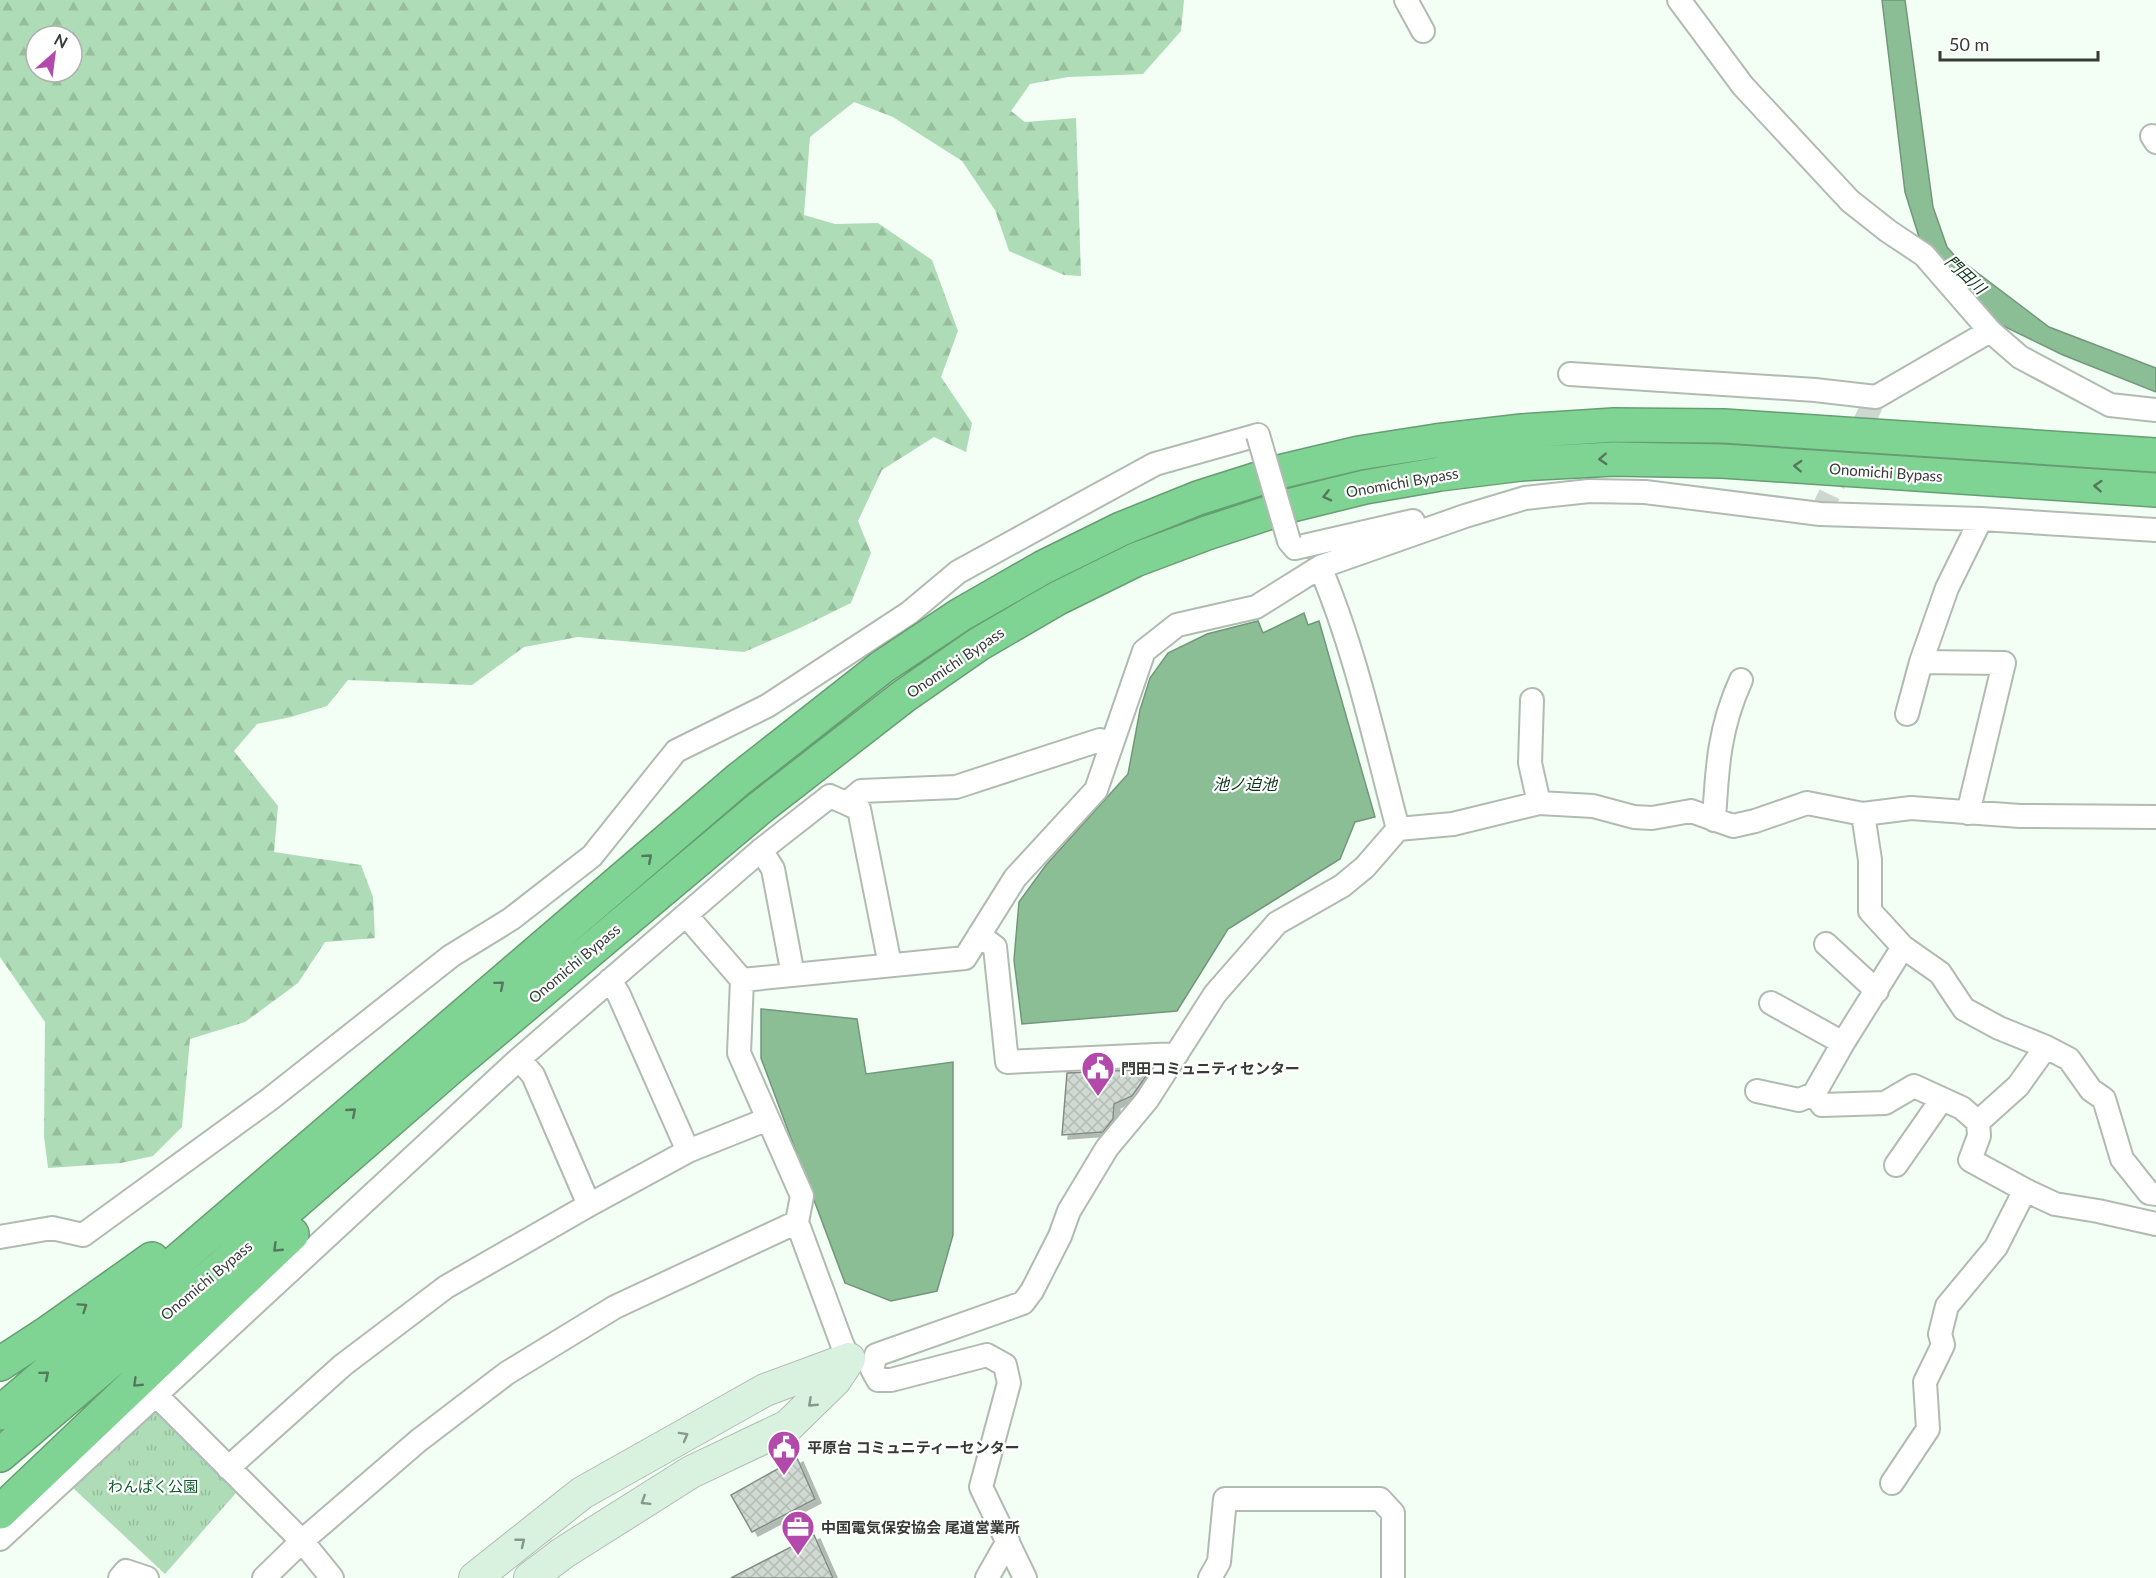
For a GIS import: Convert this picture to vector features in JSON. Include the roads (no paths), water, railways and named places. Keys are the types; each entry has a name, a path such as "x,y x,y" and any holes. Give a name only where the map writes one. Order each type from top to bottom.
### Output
{"highway":[{"name":"Onomichi Bypass","path":"0,1413 738,780 882,668 960,615 1042,568 1121,528 1198,498 1283,471 1359,453 1436,441 1614,425 1724,426 2156,455"},
{"name":"Onomichi Bypass","path":"0,1455 545,987 770,800 904,696 979,644 1058,598 1134,560 1292,505 1365,487 1440,474 1521,464 1614,459 1733,462 2156,490"},
{"path":"0,1512 353,1177 545,987"},
{"path":"0,1364 324,1137"}],"street":[{"path":"1406,0 1423,31"},
{"path":"1679,0 1743,86 1842,193 1888,231 1924,255 1990,331 2020,357 2110,405 2156,410"},
{"path":"1570,374 1815,390 1876,397 1990,331"},
{"path":"0,1237 52,1228 83,1235 270,1099 451,956 511,919 592,856 676,751 766,706 909,613 958,572 1155,464 1258,435 1289,541 1294,548 1456,510 1465,516"},
{"path":"742,980 964,958 1015,878 1096,790 1144,651 1177,626 1256,607 1320,567 1465,516 1525,498 1588,491 1645,492 1820,514 1981,519 2156,530"},
{"path":"1907,714 1921,662 1947,588 1981,519"},
{"path":"1320,567 1333,598 1398,829"},
{"path":"1921,662 2004,663 1968,813"},
{"path":"1714,820 1718,753 1730,703 1740,680"},
{"path":"1532,700 1530,763 1539,803"},
{"path":"847,803 861,791 956,787 1100,740 1111,744"},
{"path":"0,1539 519,1059 761,850 830,796 859,809 890,965"},
{"path":"1025,1578 981,1487 1009,1383 1005,1365 987,1355 891,1380 878,1380 872,1369 876,1355 1023,1303 1032,1292 1051,1255 1069,1211 1107,1148 1147,1100 1215,994 1277,923 1342,886 1365,867 1398,829 1453,824 1539,803 1593,806 1634,817 1652,818 1691,811 1732,826 1755,821 1807,803 1863,814 1911,808 2020,816 2156,817"},
{"path":"1863,814 1870,860 1870,911 1903,947 1940,973 1964,1009 1999,1028 2069,1059 2091,1090 2104,1099 2122,1159 2149,1193 2156,1194"},
{"path":"761,850 773,869 793,975"},
{"path":"686,915 742,980 739,1053 802,1196 797,1222 849,1359"},
{"path":"979,934 995,946 1007,1062 1177,1054"},
{"path":"1826,944 1877,991"},
{"path":"1756,1091 1799,1100 1814,1094 1903,947"},
{"path":"610,980 619,995 688,1151"},
{"path":"1771,1003 1843,1043"},
{"path":"1978,1122 2018,1086 2046,1047"},
{"path":"519,1059 532,1076 589,1204"},
{"path":"1814,1094 1822,1105 1885,1103 1914,1086 1962,1108 1978,1122 1979,1136 1970,1160 2055,1204 2156,1224"},
{"path":"1896,1165 1942,1099"},
{"path":"228,1468 343,1365 446,1287 589,1204 688,1151 768,1119"},
{"path":"1892,1484 1928,1429 1925,1382 1943,1345 1940,1334 1947,1306 1996,1247 2025,1190"},
{"path":"264,1578 302,1541 418,1441 507,1373 615,1307 797,1222"},
{"path":"475,1578 582,1493 765,1390 849,1359"},
{"path":"530,1578 563,1553 691,1472 788,1426 835,1380 849,1359"},
{"path":"765,1390 788,1426"},
{"path":"156,1395 302,1541 332,1578"},
{"path":"1210,1578 1219,1562 1226,1499 1380,1499 1393,1513 1393,1578"},
{"path":"987,1578 1008,1541"},
{"path":"120,1578 126,1571 147,1578"}],"water":[{"name":"門田川","path":"1882,0 1905,0 1933,207 1947,247 1954,255 2049,327 2156,368 2156,392 2063,355 1997,323 1920,240 1905,192"},
{"name":"池ノ迫池","path":"1304,613 1308,625 1319,621 1375,817 1355,822 1340,859 1228,929 1177,1011 1022,1024 1014,960 1019,902 1046,865 1128,774 1140,710 1150,678 1168,653 1207,634 1258,621 1263,633"},
{"path":"761,1009 857,1019 866,1074 953,1062 953,1235 937,1291 891,1301 845,1283 761,1058"}],"tunnel":[{"path":"1820,514 1876,397"}],"place":[{"name":"門田コミュニティセンター","path":"1098,1097"},
{"name":"平原台 コミュニティーセンター","path":"784,1476"},
{"name":"中国電気保安協会 尾道営業所","path":"798,1556"}],"park label":[{"name":"わんぱく公園","path":"153,1486"}]}
